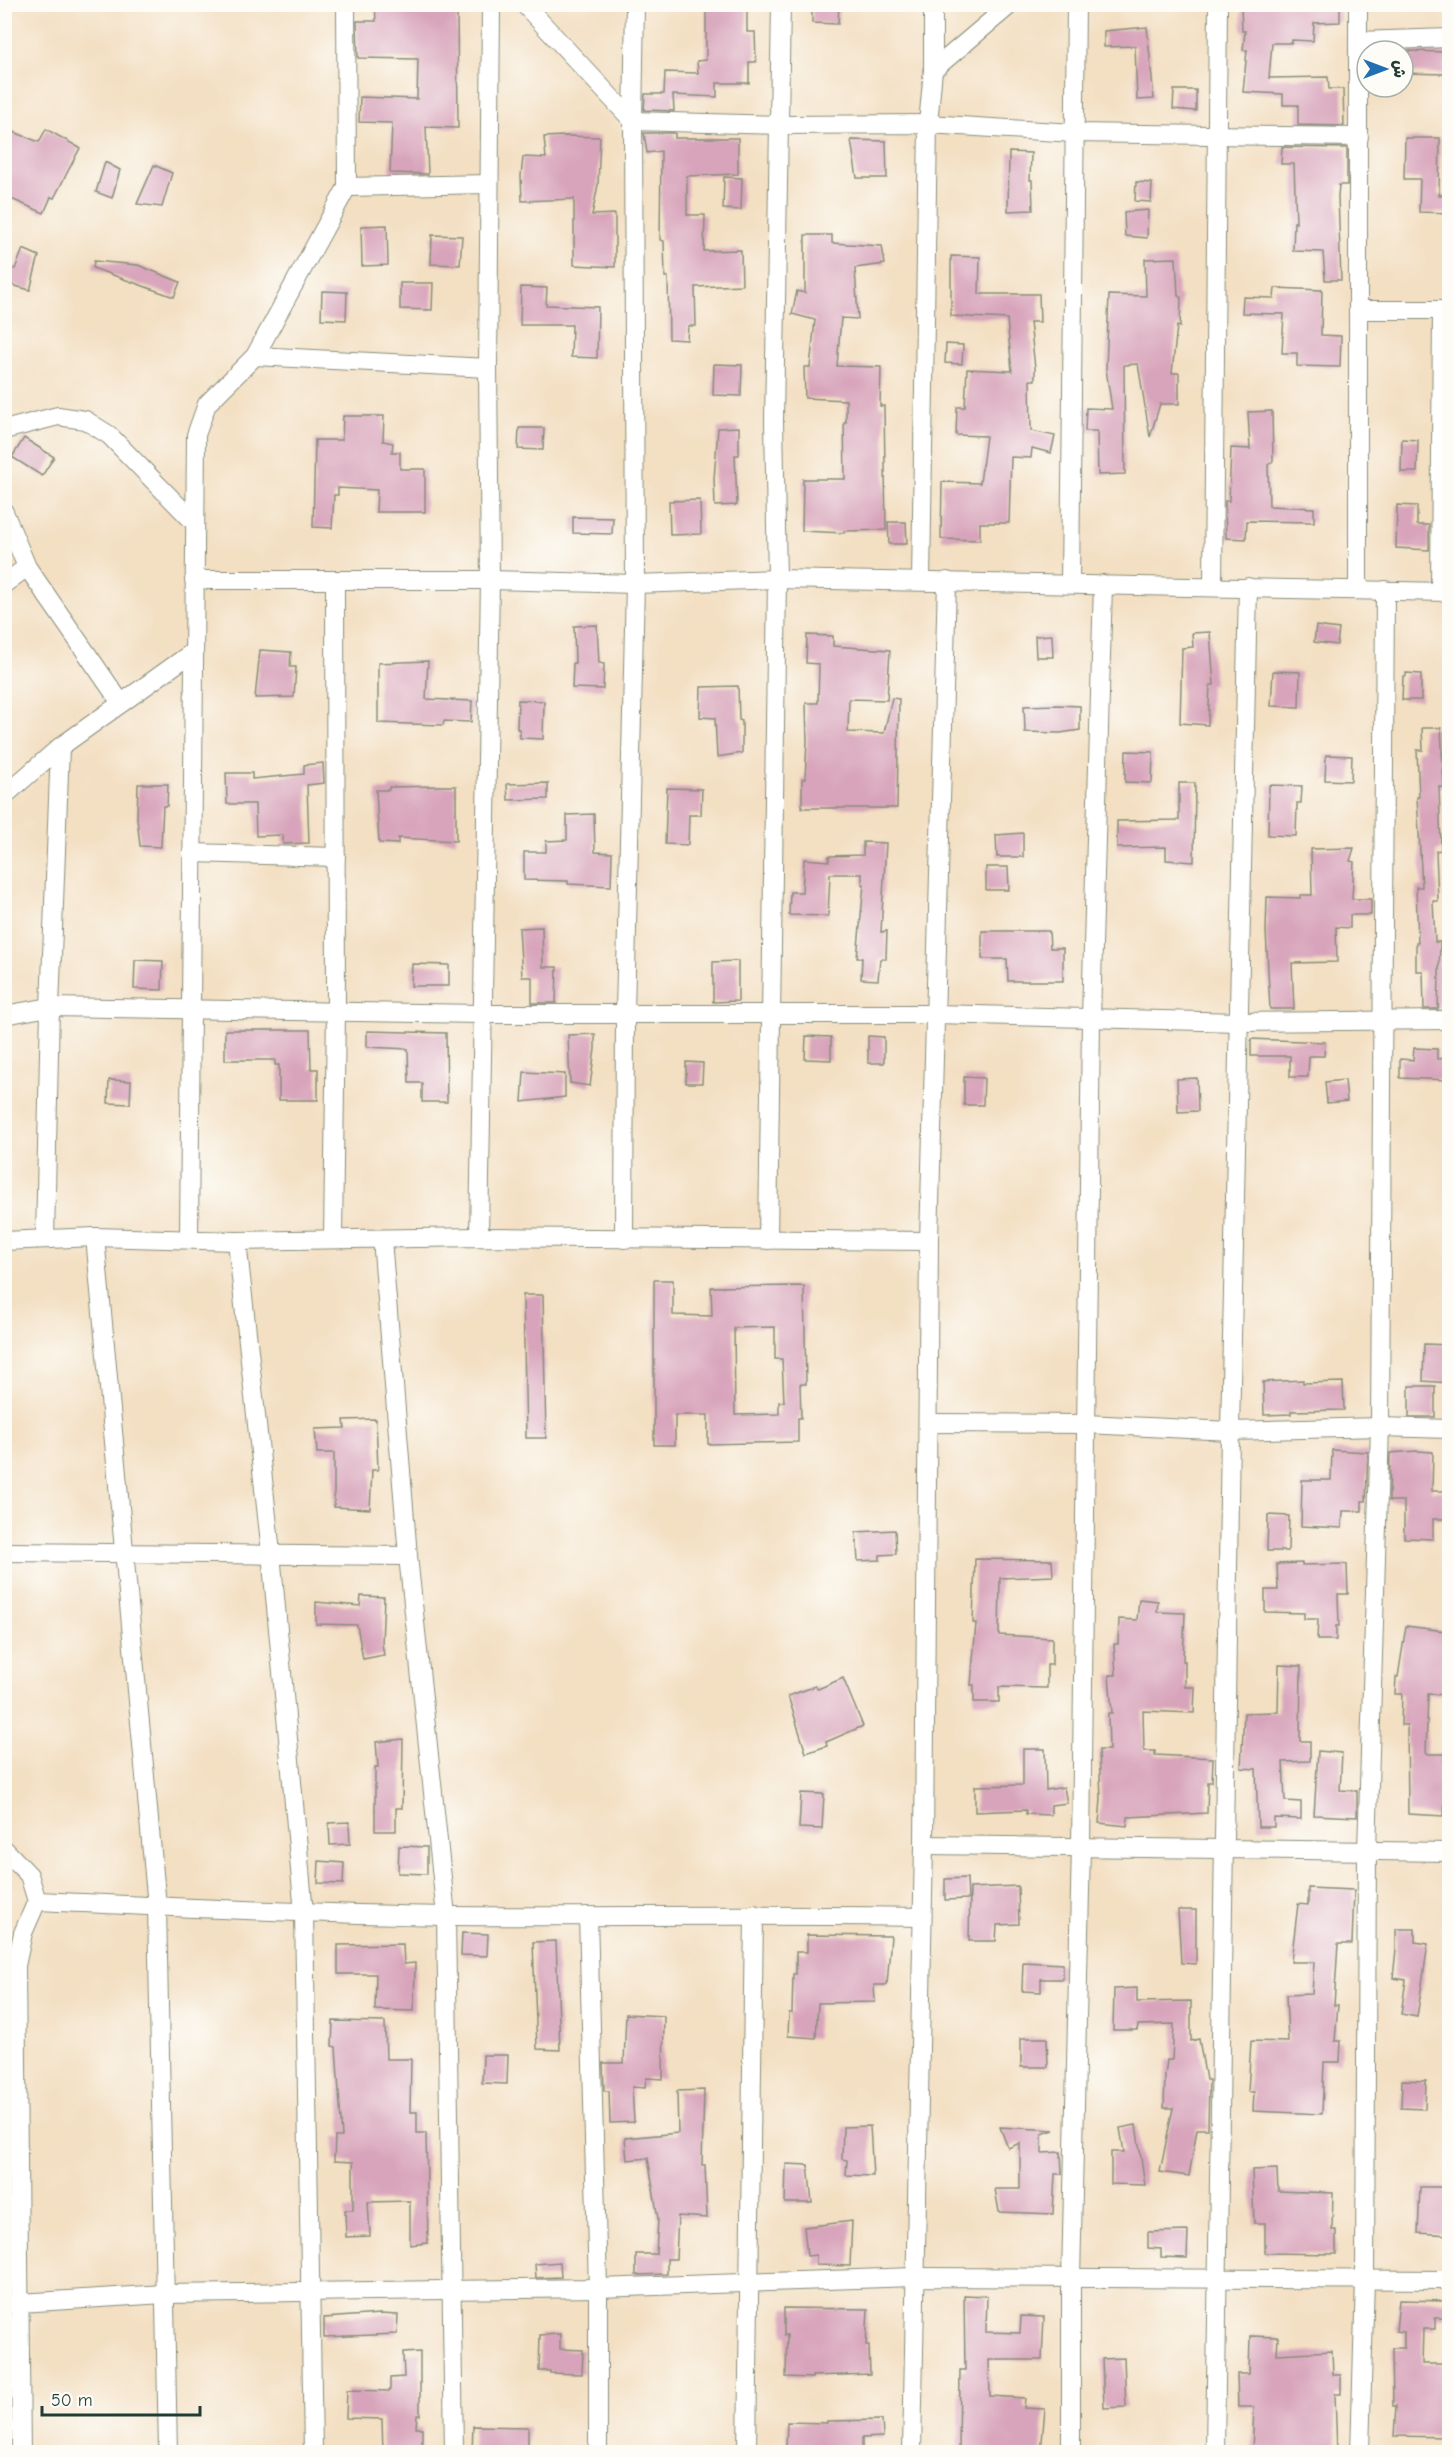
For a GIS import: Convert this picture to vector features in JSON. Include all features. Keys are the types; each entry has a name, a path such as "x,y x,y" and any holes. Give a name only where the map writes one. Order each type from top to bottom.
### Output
{"street":[{"path":"189,1238 196,435 207,404 255,356 347,187 346,4"},
{"path":"479,1237 490,580 488,184 491,4"},
{"path":"524,4 633,121 779,125 928,124 1074,133 1359,136"},
{"path":"624,1239 625,1014 635,584 633,121 635,4"},
{"path":"768,1240 777,579 774,421 781,4"},
{"path":"921,581 928,124 933,69 933,4"},
{"path":"933,69 1011,4"},
{"path":"1070,584 1076,4"},
{"path":"1213,586 1218,4"},
{"path":"1358,4 1358,39"},
{"path":"1415,39 1449,38"},
{"path":"1358,589 1359,99"},
{"path":"347,187 488,184"},
{"path":"194,580 490,580 635,584 777,579 1445,592 1446,310 1358,310"},
{"path":"255,356 488,368"},
{"path":"4,430 58,416 85,420 109,435 194,522"},
{"path":"4,513 27,567 121,703"},
{"path":"4,584 27,567"},
{"path":"333,1238 336,1010 335,580"},
{"path":"912,2452 924,1845 930,1241 947,581"},
{"path":"1071,2452 1071,2278 1081,1847 1091,1019 1103,584"},
{"path":"1215,2452 1230,1431 1248,587"},
{"path":"1360,2452 1365,2279 1367,1851 1380,1427 1385,590"},
{"path":"4,796 60,747 193,652"},
{"path":"45,1239 50,1007 60,747"},
{"path":"192,853 336,857"},
{"path":"4,1016 50,1007 482,1014 935,1014 1239,1022 1449,1020"},
{"path":"4,1241 95,1237 237,1241 479,1237 930,1241"},
{"path":"95,1237 157,1906 168,2452"},
{"path":"382,1239 408,1557 446,1916 454,2452"},
{"path":"237,1241 271,1553 304,1913 313,2452"},
{"path":"929,1423 1086,1424 1230,1431 1380,1427 1449,1429"},
{"path":"4,1552 271,1553 408,1557"},
{"path":"924,1845 1449,1852"},
{"path":"4,1849 29,1875 37,1901 23,1933 16,1966 11,2304 21,2452"},
{"path":"37,1901 304,1913 446,1916 754,1914 921,1917"},
{"path":"747,2452 747,2284 754,1914"},
{"path":"588,1916 598,2288 598,2452"},
{"path":"11,2304 164,2294 598,2288 914,2277 1449,2280"}],"building":[{"path":"375,4 457,4 458,128 426,127 428,174 390,173 392,123 359,122 360,97 417,99 418,59 358,58 357,21 376,21"},
{"path":"706,4 747,4 747,32 755,32 756,62 749,62 749,83 717,83 717,97 673,95 674,111 644,110 645,94 664,94 665,72 698,73 697,61 706,60"},
{"path":"812,4 839,4 838,24 812,23"},
{"path":"1241,4 1340,4 1340,22 1314,23 1313,41 1292,40 1292,43 1272,43 1269,78 1328,77 1329,89 1343,89 1344,126 1298,125 1298,105 1283,105 1283,94 1243,92 1247,50 1243,50 1245,31 1242,31"},
{"path":"1147,27 1154,99 1137,100 1135,46 1104,47 1104,31"},
{"path":"1415,51 1447,52 1446,74 1415,73"},
{"path":"1174,90 1196,90 1196,111 1173,109"},
{"path":"4,128 39,142 46,129 80,148 44,213 4,196"},
{"path":"644,133 675,133 675,138 738,138 738,174 687,176 687,215 705,215 704,251 741,250 742,285 695,287 696,326 688,326 687,340 669,339 668,277 665,277 664,241 660,240 661,151 647,153"},
{"path":"544,137 600,137 598,185 592,215 615,214 615,267 574,265 574,199 522,201 523,157 546,158"},
{"path":"1405,138 1440,138 1439,195 1449,195 1449,213 1419,212 1420,179 1404,179"},
{"path":"851,140 886,141 887,178 857,178"},
{"path":"1282,147 1347,148 1347,185 1339,185 1338,196 1341,280 1325,280 1323,252 1293,251 1294,222 1296,223 1294,164 1281,164"},
{"path":"1009,152 1031,153 1030,180 1032,180 1033,210 1008,211"},
{"path":"105,162 120,170 112,198 96,192"},
{"path":"154,165 172,173 162,207 137,204"},
{"path":"724,177 742,178 741,210 723,209"},
{"path":"1136,182 1152,183 1151,202 1135,201"},
{"path":"1148,210 1147,238 1125,236 1124,212"},
{"path":"387,225 388,265 362,266 361,226"},
{"path":"432,235 462,236 460,265 431,264"},
{"path":"805,235 832,235 832,243 882,246 885,264 855,268 858,319 841,318 837,366 881,367 880,406 884,406 886,530 844,531 844,533 802,531 803,479 845,479 844,422 846,422 846,400 805,398 804,367 810,367 815,320 792,314 797,291 805,293"},
{"path":"23,249 39,256 30,290 4,283 4,267 15,269"},
{"path":"951,256 980,257 979,294 1039,294 1040,322 1030,322 1035,368 1035,380 1030,380 1031,431 1055,436 1051,453 1032,448 1031,458 1011,457 1009,523 980,523 980,540 941,539 942,482 980,483 986,436 956,435 957,407 965,407 967,369 1012,371 1007,319 951,316"},
{"path":"1176,258 1178,296 1181,297 1180,327 1177,326 1172,373 1179,373 1179,404 1160,404 1150,437 1138,364 1124,365 1125,474 1098,475 1097,431 1085,431 1086,408 1112,409 1106,369 1109,295 1146,296 1145,259"},
{"path":"94,261 138,265 180,282 174,297 93,268"},
{"path":"400,283 433,283 432,310 400,309"},
{"path":"521,287 547,288 546,305 598,307 597,358 571,357 572,325 520,325"},
{"path":"1275,288 1322,290 1321,335 1341,336 1340,367 1297,366 1297,353 1282,353 1284,314 1242,313 1243,297 1274,298"},
{"path":"322,291 347,292 346,320 321,319"},
{"path":"946,344 963,345 962,364 945,363"},
{"path":"714,364 742,365 741,396 713,395"},
{"path":"1272,411 1273,461 1268,465 1269,506 1314,508 1314,522 1247,521 1246,539 1226,538 1225,501 1229,501 1231,448 1250,449 1248,412"},
{"path":"343,416 384,416 383,441 393,443 392,452 400,452 400,469 425,469 425,512 376,512 377,490 338,488 338,495 334,495 332,528 313,527 315,440 342,440"},
{"path":"739,427 739,455 735,455 737,505 715,506 714,479 718,428"},
{"path":"519,428 544,428 543,450 518,449"},
{"path":"24,438 54,457 42,476 12,457"},
{"path":"1402,439 1418,440 1417,472 1401,472"},
{"path":"700,500 701,534 670,535 669,501"},
{"path":"1397,505 1417,506 1417,525 1429,525 1429,550 1396,548"},
{"path":"573,517 613,518 612,534 573,533"},
{"path":"888,522 906,522 907,544 889,544"},
{"path":"597,625 599,663 604,664 603,689 572,688 573,663 575,663 574,626"},
{"path":"1316,626 1339,629 1337,645 1314,642"},
{"path":"1210,632 1214,685 1210,685 1208,725 1180,723 1182,648 1193,647 1192,633"},
{"path":"807,635 833,636 833,646 890,650 887,700 849,699 848,732 884,733 892,698 899,699 897,808 802,808 802,779 805,779 807,741 806,703 818,703 819,664 806,663"},
{"path":"1052,635 1053,657 1036,657 1035,636"},
{"path":"260,650 291,652 290,667 296,667 294,697 255,698"},
{"path":"428,661 426,699 472,701 471,722 444,721 443,725 378,723 378,663"},
{"path":"1273,671 1300,672 1299,707 1271,706"},
{"path":"1406,673 1421,674 1421,700 1402,700 1403,676 1406,676"},
{"path":"738,686 739,720 742,721 742,753 717,757 715,718 700,717 701,687"},
{"path":"518,700 544,701 543,739 520,738 520,729 517,729"},
{"path":"1024,706 1080,706 1080,730 1060,733 1025,732"},
{"path":"1422,728 1441,728 1444,787 1439,787 1441,850 1436,851 1438,901 1433,901 1435,942 1440,942 1438,1009 1424,1009 1423,971 1416,971 1416,942 1418,942 1416,887 1422,887 1417,750 1423,750"},
{"path":"1126,751 1153,752 1152,783 1125,782"},
{"path":"1326,755 1352,756 1351,781 1325,780"},
{"path":"323,763 324,783 307,785 309,843 283,844 283,835 256,836 255,804 227,804 226,773 252,773 252,779 304,774 304,765"},
{"path":"548,783 548,799 508,800 507,784"},
{"path":"1179,783 1195,783 1194,862 1166,860 1166,847 1117,848 1117,821 1179,820"},
{"path":"138,784 168,784 167,806 163,806 161,847 140,846 137,818"},
{"path":"1269,785 1302,786 1301,803 1297,803 1296,836 1268,835"},
{"path":"456,786 456,841 398,838 398,844 379,843 376,790 389,790 389,787"},
{"path":"667,788 702,789 701,815 689,815 688,845 665,844"},
{"path":"594,814 595,852 612,853 611,886 568,884 568,881 524,880 524,852 546,852 546,841 567,840 567,815"},
{"path":"1023,833 1023,857 997,857 996,835"},
{"path":"863,842 886,843 881,932 887,931 886,959 880,959 878,980 861,979 862,958 857,958 864,884 862,884 862,874 830,874 828,916 789,915 790,892 802,892 804,859 829,861 829,856 863,855"},
{"path":"1354,848 1350,861 1354,862 1352,899 1371,899 1371,915 1350,915 1350,928 1336,927 1337,962 1292,963 1294,1009 1270,1009 1266,931 1267,897 1300,898 1300,895 1312,895 1311,849"},
{"path":"986,867 1008,867 1009,890 986,890"},
{"path":"542,927 543,967 557,967 556,1003 532,1003 532,977 522,977 519,928"},
{"path":"982,931 1049,931 1050,948 1063,948 1063,981 1008,981 1007,959 982,959"},
{"path":"135,960 163,961 162,990 134,989"},
{"path":"738,961 738,1001 713,1002 713,962"},
{"path":"412,964 449,965 449,986 411,986"},
{"path":"225,1030 310,1030 311,1069 318,1069 318,1100 279,1100 279,1065 275,1065 275,1060 225,1060"},
{"path":"367,1031 446,1033 447,1102 422,1102 422,1083 409,1083 408,1049 367,1047"},
{"path":"595,1034 590,1086 570,1083 568,1035"},
{"path":"806,1036 831,1037 831,1060 805,1059"},
{"path":"868,1036 884,1037 884,1063 868,1063"},
{"path":"1251,1039 1325,1042 1324,1056 1309,1056 1308,1077 1290,1077 1290,1056 1251,1056"},
{"path":"1414,1048 1437,1049 1437,1059 1449,1058 1449,1080 1400,1078 1400,1059 1413,1060"},
{"path":"686,1062 703,1063 702,1083 686,1083"},
{"path":"524,1072 565,1074 565,1097 522,1102"},
{"path":"964,1077 984,1078 983,1105 964,1105"},
{"path":"1197,1078 1198,1111 1178,1112 1177,1079"},
{"path":"109,1080 131,1081 130,1104 108,1103"},
{"path":"1345,1080 1347,1101 1327,1103 1325,1082"},
{"path":"654,1280 673,1280 673,1315 712,1316 711,1287 804,1286 806,1384 800,1384 801,1418 798,1418 798,1442 708,1444 708,1415 675,1415 675,1445 654,1445","holes":["775,1327 775,1359 782,1359 784,1402 779,1402 779,1414 735,1415 734,1328"]},
{"path":"523,1295 543,1295 546,1438 526,1438"},
{"path":"1424,1344 1449,1345 1449,1383 1423,1381"},
{"path":"1303,1380 1303,1383 1343,1382 1344,1410 1291,1411 1291,1414 1264,1415 1263,1382"},
{"path":"1409,1386 1435,1386 1435,1417 1409,1417"},
{"path":"376,1419 378,1470 372,1470 370,1509 334,1507 334,1453 317,1453 315,1429 345,1428 344,1420"},
{"path":"1332,1450 1368,1452 1366,1501 1362,1501 1362,1511 1343,1511 1342,1528 1301,1526 1302,1480 1331,1480"},
{"path":"1433,1452 1432,1491 1446,1491 1445,1519 1433,1519 1433,1539 1404,1538 1404,1501 1389,1501 1390,1453"},
{"path":"1268,1515 1289,1516 1288,1551 1267,1551"},
{"path":"895,1530 896,1554 880,1555 880,1560 858,1561 856,1532"},
{"path":"975,1559 1052,1560 1053,1576 1000,1578 999,1635 1052,1638 1052,1665 1047,1665 1047,1688 999,1687 999,1702 974,1702 974,1685 971,1685 976,1623 973,1623"},
{"path":"1302,1563 1302,1565 1347,1564 1348,1594 1338,1594 1339,1626 1336,1626 1336,1640 1317,1640 1318,1619 1304,1619 1304,1613 1265,1612 1265,1590 1278,1590 1277,1564"},
{"path":"361,1596 384,1597 382,1644 384,1655 363,1659 357,1625 316,1624 316,1602 360,1606"},
{"path":"1139,1599 1158,1601 1157,1612 1185,1613 1183,1661 1185,1661 1185,1687 1195,1687 1194,1713 1143,1711 1144,1751 1155,1751 1155,1755 1213,1758 1212,1782 1208,1782 1207,1813 1128,1817 1127,1826 1099,1823 1101,1799 1099,1750 1109,1750 1108,1713 1112,1713 1109,1675 1116,1675 1114,1644 1118,1644 1119,1619 1137,1620"},
{"path":"1406,1626 1445,1631 1444,1640 1449,1640 1449,1695 1428,1694 1426,1754 1444,1754 1444,1782 1446,1782 1444,1816 1408,1814 1407,1725 1401,1725 1402,1694 1395,1694"},
{"path":"1279,1665 1301,1666 1300,1741 1310,1741 1310,1761 1283,1762 1285,1801 1301,1802 1301,1819 1274,1818 1274,1827 1258,1827 1256,1769 1241,1768 1244,1713 1278,1712"},
{"path":"843,1678 863,1726 826,1742 827,1746 806,1753 788,1696 816,1686 818,1689"},
{"path":"403,1739 402,1808 396,1808 396,1831 375,1831 375,1767 378,1767 376,1742"},
{"path":"1023,1749 1045,1749 1046,1790 1064,1787 1067,1803 1051,1805 1051,1815 1026,1814 1026,1810 975,1812 975,1786 1023,1785"},
{"path":"1318,1751 1342,1753 1340,1790 1357,1791 1357,1817 1314,1815"},
{"path":"801,1793 824,1794 822,1829 799,1828"},
{"path":"349,1822 350,1844 330,1845 329,1823"},
{"path":"399,1846 427,1847 427,1874 398,1873"},
{"path":"319,1861 344,1863 343,1884 318,1883"},
{"path":"967,1878 968,1899 945,1900 945,1879"},
{"path":"1018,1886 1019,1924 997,1925 996,1941 969,1941 970,1888"},
{"path":"1308,1888 1354,1890 1352,1944 1338,1944 1334,2005 1338,2005 1335,2041 1341,2041 1340,2062 1324,2062 1322,2114 1253,2111 1254,2092 1248,2092 1251,2041 1288,2042 1286,1995 1312,1994 1314,1962 1291,1962 1298,1904 1308,1905"},
{"path":"1178,1910 1196,1910 1196,1964 1181,1963"},
{"path":"1396,1929 1415,1929 1415,1942 1428,1944 1417,2017 1401,2014 1406,1980 1393,1978"},
{"path":"462,1933 488,1934 487,1956 461,1955"},
{"path":"807,1935 891,1936 887,1985 874,1985 875,2002 818,2003 816,2038 788,2036 789,2013 792,2013 793,1974 796,1974 796,1952 807,1952"},
{"path":"556,1941 560,2050 537,2049 533,1942"},
{"path":"403,1944 404,1964 415,1963 414,2011 375,2010 376,1974 338,1974 338,1945"},
{"path":"1023,1962 1063,1964 1063,1979 1041,1979 1041,1992 1022,1991"},
{"path":"1137,1988 1137,2002 1191,2001 1191,2041 1199,2039 1206,2080 1209,2080 1208,2129 1197,2129 1189,2176 1160,2172 1173,2108 1164,2108 1165,2075 1167,2060 1172,2060 1174,2024 1138,2025 1137,2030 1113,2030 1114,1989"},
{"path":"626,2014 664,2016 663,2079 646,2078 645,2088 632,2087 634,2122 610,2123 609,2091 604,2091 603,2063 624,2063"},
{"path":"333,2021 385,2022 386,2059 411,2059 410,2112 417,2112 417,2133 426,2133 428,2243 410,2245 410,2201 368,2202 370,2236 346,2237 345,2210 353,2210 353,2162 334,2161 335,2137 342,2137 336,2047 332,2046"},
{"path":"1021,2038 1047,2038 1048,2067 1021,2067"},
{"path":"483,2055 508,2055 507,2084 482,2083"},
{"path":"1402,2080 1426,2081 1425,2109 1401,2108"},
{"path":"704,2090 702,2165 705,2165 707,2218 678,2216 676,2259 667,2259 667,2274 636,2275 636,2254 656,2254 658,2219 648,2158 627,2160 625,2138 678,2133 677,2091"},
{"path":"1136,2125 1145,2185 1111,2184 1111,2152 1124,2152 1120,2128"},
{"path":"870,2126 873,2176 846,2175 847,2160 842,2159 843,2127"},
{"path":"1000,2127 1054,2130 1042,2134 1042,2153 1061,2152 1062,2174 1055,2174 1053,2214 999,2212 995,2189 1020,2189 1020,2143 1008,2148"},
{"path":"786,2164 808,2165 812,2203 785,2203"},
{"path":"1277,2169 1278,2191 1333,2193 1332,2230 1336,2230 1336,2254 1265,2253 1265,2223 1254,2223 1252,2170"},
{"path":"1420,2187 1449,2187 1449,2235 1418,2233"},
{"path":"852,2221 850,2266 816,2265 816,2255 807,2256 804,2227"},
{"path":"1188,2231 1187,2258 1161,2257 1161,2249 1148,2248 1148,2232"},
{"path":"560,2262 561,2277 536,2278 535,2264"},
{"path":"964,2295 987,2296 986,2332 1020,2333 1021,2316 1044,2317 1042,2360 989,2360 990,2396 1025,2398 1024,2408 1045,2409 1041,2452 959,2452 960,2370 965,2370"},
{"path":"1399,2300 1447,2301 1447,2318 1435,2318 1435,2329 1423,2329 1422,2364 1446,2364 1446,2377 1449,2377 1449,2437 1394,2436 1396,2406 1393,2406 1392,2348 1404,2348 1404,2332 1396,2331"},
{"path":"784,2308 868,2309 866,2346 869,2346 870,2374 812,2376 812,2378 786,2377 787,2335 784,2335"},
{"path":"398,2315 397,2334 324,2337 324,2318"},
{"path":"560,2334 560,2349 583,2350 582,2374 539,2371 540,2335"},
{"path":"1250,2336 1278,2337 1277,2354 1332,2351 1333,2375 1341,2375 1341,2394 1335,2394 1337,2452 1252,2452 1254,2407 1238,2407 1237,2374 1249,2374"},
{"path":"420,2352 420,2415 417,2415 416,2428 422,2428 422,2452 383,2452 382,2419 346,2418 347,2390 390,2391 390,2378 404,2377 403,2353"},
{"path":"1124,2358 1126,2407 1104,2408 1102,2359"},
{"path":"882,2420 883,2437 862,2438 862,2452 838,2452 838,2445 816,2448 786,2447 787,2422 827,2423 827,2421"},
{"path":"473,2426 528,2427 528,2452 472,2452"}]}
